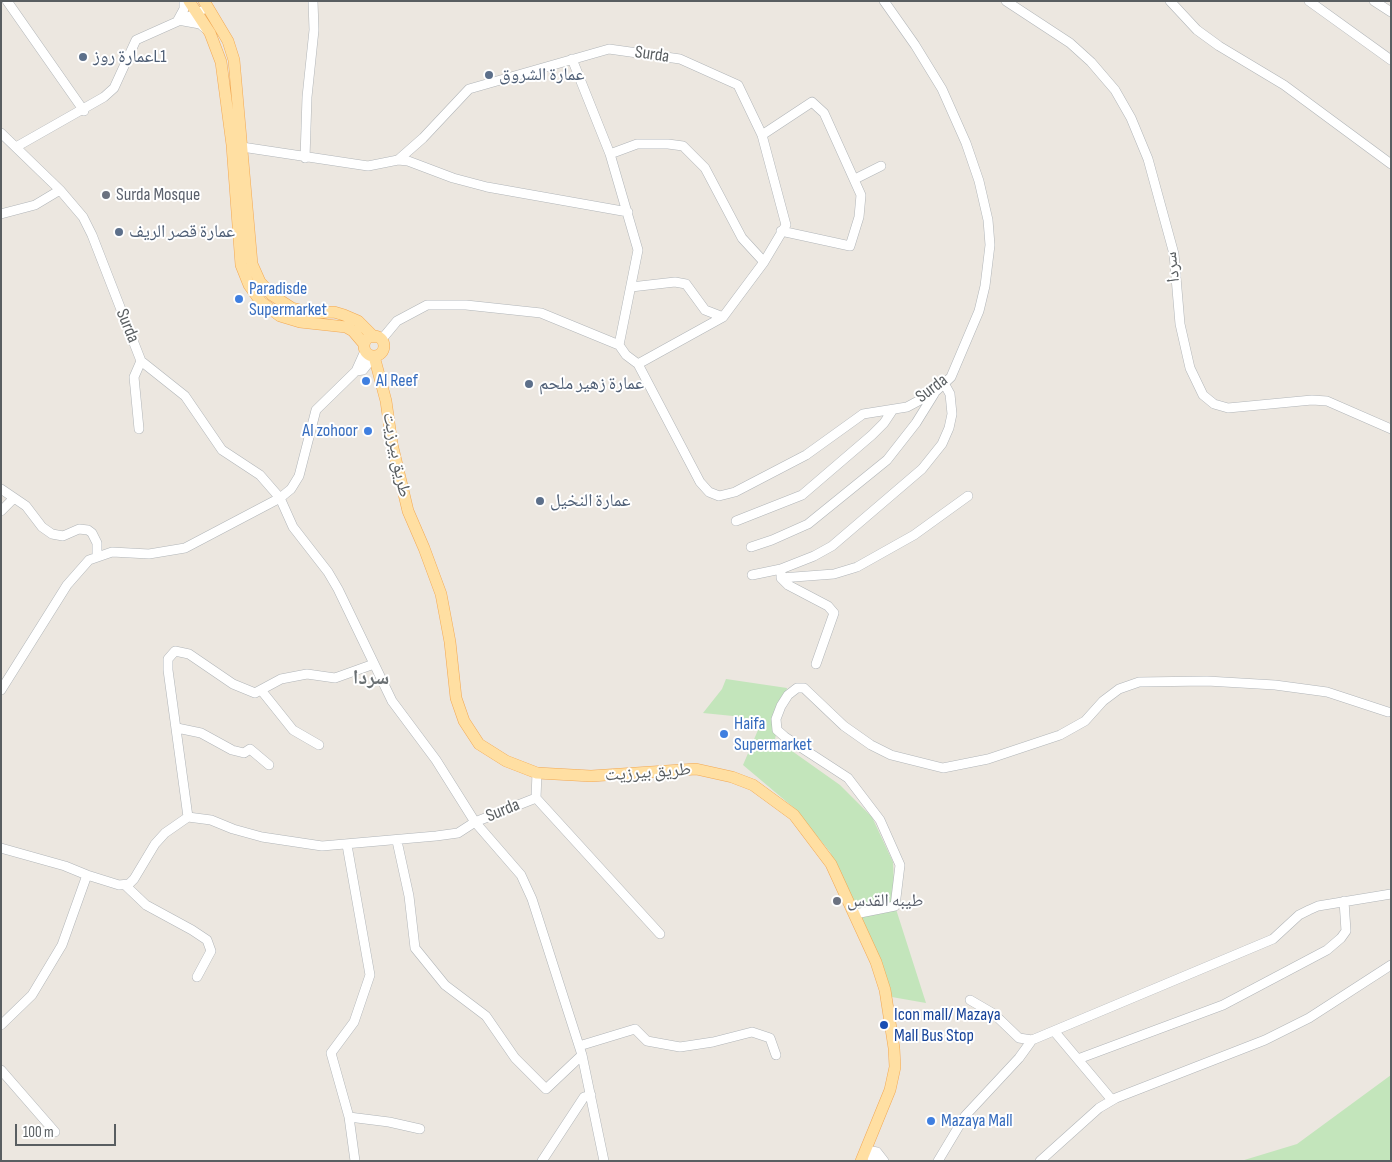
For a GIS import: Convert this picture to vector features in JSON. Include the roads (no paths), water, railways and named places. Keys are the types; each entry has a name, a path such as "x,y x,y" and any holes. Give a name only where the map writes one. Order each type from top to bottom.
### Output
{"main road":[{"path":"189,1 210,33 221,62 237,146 252,264 260,282 272,295 292,308 312,313 334,312 344,315 358,321 380,341 386,401"},
{"path":"206,4 228,41 234,60 241,265 249,285 261,302 280,316 300,322 346,327 353,331 368,350 380,354 380,341"},
{"path":"380,341 366,340 386,401"},
{"name":"طريق بيرزيت","path":"386,401 392,444 408,511 441,594 450,642 456,698 464,721 480,744 492,754 537,773 591,776 696,769 732,777 753,785 794,815 815,840 831,864 876,962 885,990 894,1048 895,1067 890,1090 861,1161"}],"street":[{"path":"7,1 84,110"},
{"path":"178,20 184,10 184,1"},
{"path":"305,158 306,106 314,30 313,1"},
{"name":"Surda","path":"380,341 396,321 427,305 466,305 541,313 619,345 626,355 638,364 700,482 709,492 719,496 735,492 806,455 864,414 892,411 921,401 935,392 945,384 962,355 980,311 990,245 988,220 979,181 966,142 942,89 915,45 884,1"},
{"name":"سردا","path":"1006,1 1070,43 1091,62 1115,90 1131,118 1148,159 1174,254 1180,324 1190,368 1203,395 1214,404 1228,408 1312,400 1327,401 1391,428"},
{"path":"1170,1 1197,30 1219,46 1284,85 1391,164"},
{"path":"1309,1 1391,60"},
{"path":"1374,1 1391,12"},
{"path":"16,148 84,110 114,88 136,40 196,13 206,4"},
{"path":"178,20 200,24 210,33"},
{"name":"Surda","path":"237,146 305,158 368,166 398,160 424,138 469,89 609,49 680,59 738,85 762,136 786,225 764,262 724,317 638,364"},
{"path":"572,59 610,154 638,250 619,345"},
{"path":"762,136 812,102 824,113 861,195 860,217 850,246 781,231"},
{"name":"Surda","path":"1,133 60,190 83,217 92,235 141,361 185,396 222,450 260,475 280,498 293,527 328,572 392,701 436,760 475,822 521,875 529,891 581,1050 604,1161"},
{"path":"610,154 637,144 683,146 705,168 742,238 764,262"},
{"path":"398,160 408,161 453,178 487,187 628,212"},
{"path":"855,179 881,166"},
{"path":"1,214 34,205 60,190"},
{"path":"631,287 674,282 686,284 705,310 724,317"},
{"path":"1,690 67,586 80,568 97,556 123,552 149,554 185,548 280,498 291,489 299,476 316,410 360,371 368,350"},
{"path":"139,430 134,377 141,361"},
{"path":"360,371 380,379"},
{"path":"781,573 814,556 846,536 922,469 942,444 949,428 952,414 950,394 945,384"},
{"path":"751,547 808,524 887,460 916,423 935,392"},
{"path":"736,521 802,495 872,436 892,411"},
{"path":"1,489 33,513 42,527 52,534 63,536 79,529 88,530 92,533 97,543 97,556"},
{"path":"752,575 781,573 834,574 857,567 914,535 968,496"},
{"path":"1,511 14,498"},
{"path":"781,573 788,585 828,606 834,613 816,664"},
{"path":"125,885 134,879 155,844 165,833 188,817 168,670 168,659 175,652 189,654 233,684 255,693 281,679 307,674 335,678 374,664"},
{"path":"855,914 895,906 900,865 880,820 848,778 777,730 776,718 781,706 788,695 797,688 804,688 844,726 871,745 891,755 943,768 988,759 1060,735 1085,720 1103,701 1118,689 1139,682 1207,681 1275,685 1328,692 1388,712"},
{"path":"261,690 293,730 319,745"},
{"path":"177,728 201,733 232,750 244,753 250,749 269,765"},
{"name":"Surda","path":"188,817 211,820 233,829 262,837 322,846 458,833 475,822 536,798 537,773"},
{"path":"536,798 660,934"},
{"path":"397,840 409,896 415,948 445,985 486,1016 515,1058 546,1089 581,1050 635,1029 647,1041 680,1046 713,1042 752,1032 770,1038 776,1055"},
{"path":"347,845 370,975 354,1022 331,1053 349,1117 355,1161"},
{"path":"1,848 65,866 104,882 125,885 146,905 207,940 210,951 197,977"},
{"path":"1,1025 32,995 62,945 87,875"},
{"path":"970,1000 994,1014 1019,1038 1032,1040 1274,939 1299,915 1309,910 1344,901 1391,894"},
{"path":"1078,1059 1224,1005 1327,950 1346,931 1344,901"},
{"path":"1040,1161 1099,1108 1112,1100 1274,1036 1309,1018 1391,965"},
{"path":"1054,1031 1112,1100"},
{"path":"938,1161 965,1116 1019,1058 1032,1040"},
{"path":"1,1070 55,1132"},
{"path":"542,1161 584,1098 591,1095"},
{"path":"349,1117 389,1122 420,1129"},
{"path":"866,1150 874,1161"},
{"path":"866,1150 876,1152 884,1161"}],"place":[{"name":"عمارة روزL1","path":"83,57"},
{"name":"عمارة الشروق","path":"489,75"},
{"name":"Surda Mosque","path":"106,195"},
{"name":"عمارة قصر الريف","path":"119,232"},
{"name":"Paradisde Supermarket","path":"239,299"},
{"name":"Al Reef","path":"366,381"},
{"name":"عمارة زهير ملحم","path":"529,384"},
{"name":"Al zohoor","path":"368,431"},
{"name":"عمارة النخيل","path":"540,501"},
{"name":"Haifa Supermarket","path":"724,734"},
{"name":"طيبه القدس","path":"837,901"},
{"name":"Icon mall/ Mazaya Mall Bus Stop","path":"884,1025"},
{"name":"Mazaya Mall","path":"931,1121"}],"district":[{"name":"سردا","path":"371,679"}]}
